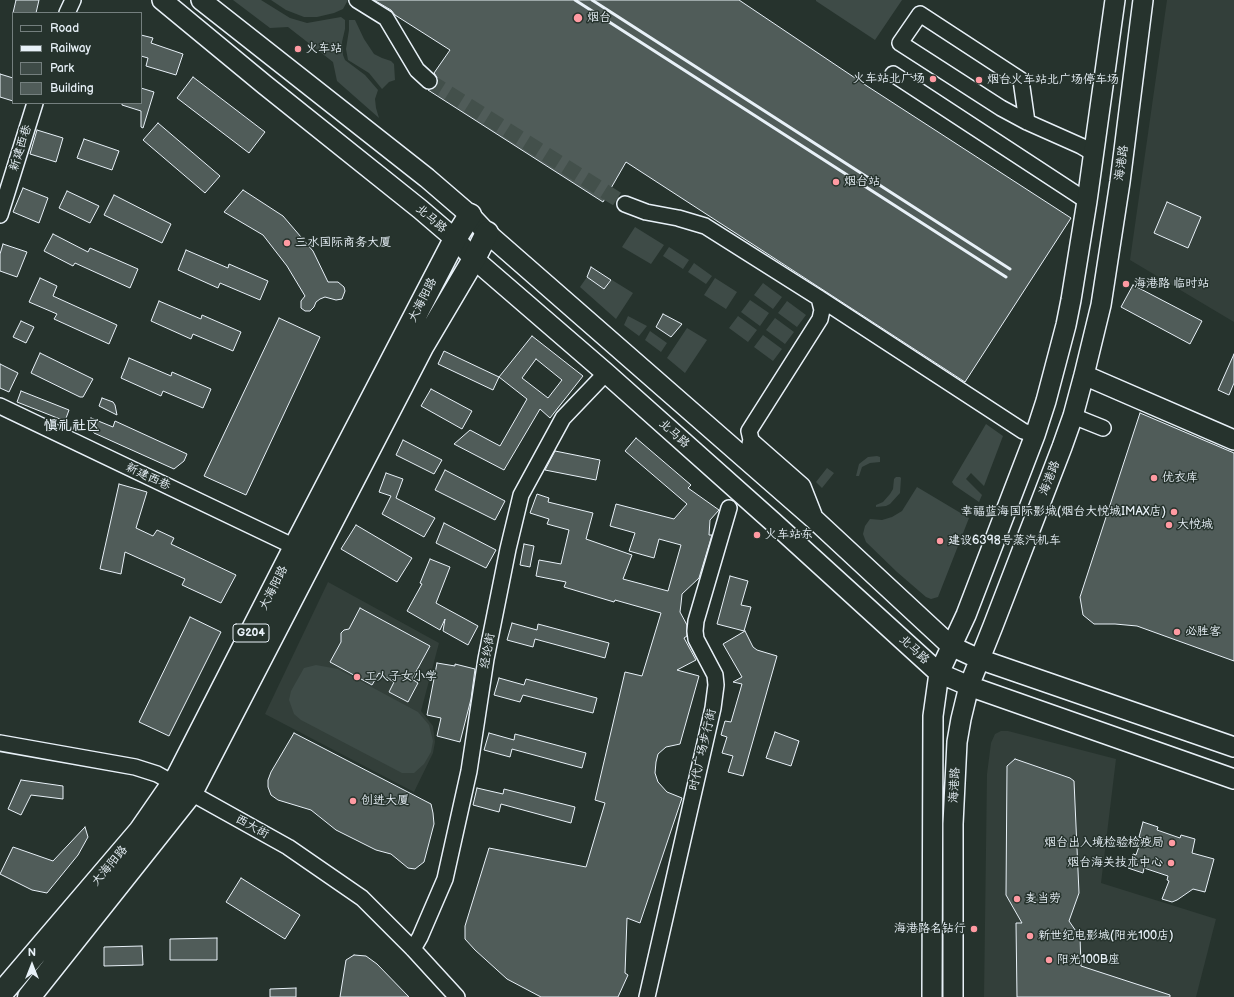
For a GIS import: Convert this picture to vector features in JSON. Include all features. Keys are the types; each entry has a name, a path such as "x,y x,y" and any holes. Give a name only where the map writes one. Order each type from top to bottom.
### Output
{"highway":[{"name":"大海阳路","path":"0,995 140,831 183,788 295,547 455,239 470,215"},
{"name":"大海阳路","path":"29,997 155,840 422,347 474,259 487,233"}],"main road":[{"name":"北马路","path":"162,0 455,239 474,259 606,373 939,673 968,686 1234,779"},
{"path":"201,0 427,178 470,215 487,233 813,518 951,646 979,659 1234,747"},
{"name":"海港路","path":"932,997 933,716 939,673 966,614 1035,436 1066,325 1087,201 1115,0"},
{"name":"海港路","path":"953,997 954,805 957,742 961,719 968,686 1010,583 1062,447 1073,416 1084,375 1101,305 1120,182 1144,0"},
{"path":"1084,375 1234,440"},
{"path":"752,444 801,487 813,518"}],"street":[{"path":"67,12 73,0"},
{"path":"357,0 386,18 417,70 429,81"},
{"path":"1027,122 1021,80 920,14 900,44 1001,108 1027,122 1082,146 1093,153"},
{"path":"893,74 1087,201"},
{"name":"新建西巷","path":"0,215 35,104"},
{"path":"625,204 646,212 678,218 705,226 824,301 1023,431 1035,436"},
{"path":"752,444 755,436 826,323 829,312 824,301"},
{"name":"经纶街","path":"413,949 420,937 445,879 470,771 486,660 508,549 521,495 563,418 606,373"},
{"name":"新建西巷","path":"0,406 295,547"},
{"path":"1073,416 1103,428"},
{"name":"时代广场步行街","path":"647,997 713,708 716,685 715,675 696,639 695,631 696,621 729,508"},
{"name":"西大街","path":"0,743 135,767 157,774 183,788 288,847 362,898 413,949 457,997"}],"shaded area":[{"path":"1167,0 1234,0 1234,322 1130,260"},
{"name":"工人子女小学","path":"328,582 439,643 421,711 433,726 435,742 433,753 414,792 265,714"},
{"path":"1001,731 1008,731 1116,759 1101,883 1216,919 1196,997 984,997 987,774 991,743 995,734"}],"green space":[{"path":"233,0 261,0 290,18 307,23 341,17 345,20 345,29 342,42 343,55 345,60 365,75 378,90 375,99 379,118 337,81 333,62 288,27 270,28"},
{"path":"271,0 348,0 343,9 334,13 317,17 304,17 286,10"},
{"path":"816,0 902,0 875,40"},
{"path":"349,20 355,20 364,39 374,54 391,61 394,64 395,80 389,82 382,89 369,73 348,60 346,49"},
{"path":"635,227 664,245 651,264 622,247"},
{"path":"669,247 689,260 683,269 663,256"},
{"path":"694,263 712,276 706,284 688,272"},
{"path":"587,277 604,288 612,280 633,293 616,319 580,287"},
{"path":"715,278 737,292 726,309 704,295"},
{"path":"763,283 782,297 773,309 754,295"},
{"path":"750,300 769,313 760,326 741,312"},
{"path":"787,301 806,315 797,327 778,313"},
{"path":"628,316 647,326 639,336 624,325"},
{"path":"738,316 757,330 748,342 729,328"},
{"path":"775,318 794,332 785,344 766,330"},
{"path":"687,328 707,340 685,373 667,358"},
{"path":"650,331 667,343 661,352 645,340"},
{"path":"763,335 782,349 773,361 754,347"},
{"path":"986,424 1003,436 984,486 971,473 966,479 982,495 979,502 954,485 952,482"},
{"path":"868,457 880,457 880,462 870,463 862,467 859,476 856,476 859,464"},
{"path":"827,468 834,473 822,488 816,482"},
{"path":"896,477 901,478 900,493 890,504 876,507 876,505 883,502 890,494 893,489 894,479"},
{"path":"917,487 969,518 938,597 931,599 926,597 897,572 866,542 863,534 865,526 870,519 882,520 892,517 902,511"},
{"path":"316,665 338,669 418,712 429,725 433,741 431,752 424,764 414,773 402,773 301,720 294,714 289,700 291,691 304,668"}],"building":[{"path":"16,0 39,0 36,12 13,12"},
{"name":"烟台站","path":"374,0 739,0 867,86 1071,218 965,382 626,162 603,202 428,90 436,87 438,79 434,73 450,50"},
{"path":"142,35 153,38 151,43 183,54 176,75 146,66 148,58 142,56"},
{"path":"0,74 12,78 12,101 0,97"},
{"path":"193,77 265,132 249,153 177,98"},
{"path":"142,88 154,92 143,128 141,127 141,111 122,105 142,104"},
{"path":"158,123 220,176 205,193 143,140"},
{"path":"37,130 63,138 56,162 30,154"},
{"path":"84,139 119,151 112,170 77,158"},
{"path":"23,188 48,198 39,223 13,212"},
{"name":"三水国际商务大厦","path":"243,190 283,216 313,251 328,282 338,282 344,287 345,291 342,299 336,300 325,297 316,302 310,311 305,311 301,308 301,301 305,296 287,266 263,235 224,212"},
{"path":"67,191 99,206 90,223 59,208"},
{"path":"114,195 171,224 162,243 104,215"},
{"path":"1167,202 1201,217 1188,248 1154,233"},
{"path":"53,234 88,252 90,248 138,269 130,288 75,263 73,266 44,251"},
{"path":"3,244 27,252 17,277 0,271 0,254"},
{"path":"186,250 228,268 229,264 268,281 260,300 220,283 218,288 178,270"},
{"path":"591,267 611,280 604,289 587,277"},
{"path":"40,278 57,286 53,296 117,325 109,344 54,319 57,314 29,302"},
{"path":"1133,285 1202,321 1190,344 1121,307"},
{"path":"159,301 201,319 202,315 241,332 233,351 193,334 191,339 151,321"},
{"path":"663,314 682,324 671,337 656,327"},
{"path":"279,318 320,337 246,495 204,476"},
{"path":"21,321 34,327 26,343 13,337"},
{"path":"532,336 583,376 550,418 540,409 504,470 454,444 470,430 500,446 527,399 499,377","holes":["536,359 562,380 548,398 522,378"]},
{"path":"444,351 499,377 493,390 438,364"},
{"path":"40,353 93,379 83,397 80,397 31,373"},
{"path":"1234,354 1234,383 1229,395 1218,390"},
{"path":"129,358 171,376 172,372 211,389 203,408 163,391 161,396 121,378"},
{"path":"0,364 18,373 9,392 0,388"},
{"path":"431,389 472,411 462,429 421,406"},
{"path":"21,391 69,410 65,421 17,402"},
{"path":"102,398 113,402 117,415 99,406"},
{"name":"大悦城","path":"1140,413 1234,453 1234,661 1137,626 1094,624 1083,615 1080,597"},
{"path":"91,418 113,427 115,421 187,454 184,461 174,469 94,433 91,429"},
{"path":"636,438 691,485 688,488 719,510 710,520 709,535 712,535 699,578 682,594 680,612 687,625 687,636 684,638 696,660 677,670 699,676 680,744 666,747 658,754 656,762 655,773 658,782 667,792 682,798 640,923 627,918 625,973 628,975 618,997 541,997 507,979 465,939 465,926 489,848 586,867 605,803 595,800 625,672 642,676 661,613 615,600 614,602 564,587 566,582 536,576 539,560 561,564 569,530 547,524 549,519 530,513 537,494 549,498 548,502 593,513 586,539 632,555 623,579 668,591 681,545 659,539 654,558 629,551 635,533 610,526 616,504 674,519 687,504 625,451"},
{"path":"403,440 442,460 434,474 396,455"},
{"path":"555,451 600,460 596,480 545,470"},
{"path":"445,470 505,501 495,520 435,490"},
{"path":"386,473 403,479 396,498 435,518 424,537 382,514 391,496 379,492"},
{"path":"119,484 147,492 136,528 153,536 157,530 174,538 171,544 236,575 221,603 182,585 185,579 125,552 121,574 100,569"},
{"path":"444,523 496,550 486,568 436,543"},
{"path":"356,525 412,558 397,582 341,549"},
{"path":"524,544 534,546 530,567 520,565"},
{"path":"430,559 450,567 436,603 478,626 468,645 443,631 445,619 440,630 407,611 422,584 420,583"},
{"path":"730,576 748,581 741,605 751,607 744,631 717,624"},
{"path":"360,608 430,646 412,679 418,683 408,702 389,692 394,682 379,673 372,685 330,662 341,642 341,633 344,630 349,629"},
{"path":"190,617 221,632 169,736 139,722"},
{"path":"512,623 537,630 538,624 609,643 605,658 535,639 533,647 507,640"},
{"path":"745,631 753,647 757,650 777,656 743,776 728,772 733,756 722,753 727,737 721,735 725,721 731,722 742,684 733,682 742,677 723,644"},
{"path":"437,663 455,666 455,664 475,669 471,699 460,742 437,736 441,718 427,715"},
{"path":"499,678 524,685 526,679 597,698 593,713 523,695 520,702 494,695"},
{"path":"775,732 799,741 791,766 766,758"},
{"name":"创进大厦","path":"294,733 431,804 434,824 424,862 415,869 408,868 391,854 376,850 336,830 311,810 278,800 271,795 268,787 268,780 271,772"},
{"path":"489,733 514,740 515,734 586,753 582,768 512,749 510,757 484,750"},
{"path":"1015,759 1070,778 1074,781 1079,893 1069,921 1080,937 1081,966 1170,995 1170,997 1017,997 1016,923 1022,923 1006,895 1007,766"},
{"path":"21,780 63,786 63,799 31,795 21,815 8,809"},
{"path":"477,788 503,794 504,789 575,807 571,823 501,804 499,812 473,805"},
{"name":"烟台海关技术中心","path":"1143,822 1158,827 1157,830 1180,838 1181,835 1195,839 1192,853 1214,859 1205,892 1193,889 1172,902 1162,899 1169,881 1167,880 1168,876 1144,868 1143,873 1128,868 1133,854 1136,855 1142,838 1139,837"},
{"path":"85,827 88,837 78,855 47,893 32,890 0,874 13,847 53,861"},
{"path":"241,878 300,915 285,939 226,902"},
{"path":"217,938 217,960 170,960 170,939"},
{"path":"142,946 143,965 104,966 104,947"},
{"path":"354,955 366,956 377,964 409,997 340,997 346,960"},
{"path":"296,988 296,997 270,997 270,989"}],"tunnel":[{"path":"429,81 625,204"}],"railway":[{"path":"575,0 1006,277"},
{"path":"592,0 1010,269"}],"place":[{"name":"烟台","path":"578,18"},
{"name":"火车站","path":"298,49"},
{"name":"火车站北广场","path":"933,79"},
{"name":"烟台火车站北广场停车场","path":"979,80"},
{"name":"烟台站","path":"836,182"},
{"name":"三水国际商务大厦","path":"287,243"},
{"name":"海港路 临时站","path":"1126,284"},
{"name":"优衣库","path":"1154,478"},
{"name":"幸福蓝海国际影城(烟台大悦城IMAX店)","path":"1174,512"},
{"name":"大悦城","path":"1169,525"},
{"name":"火车站东","path":"757,535"},
{"name":"建设6398号蒸汽机车","path":"940,541"},
{"name":"必胜客","path":"1177,632"},
{"name":"工人子女小学","path":"357,677"},
{"name":"创进大厦","path":"353,801"},
{"name":"烟台出入境检验检疫局","path":"1172,843"},
{"name":"烟台海关技术中心","path":"1171,863"},
{"name":"麦当劳","path":"1017,899"},
{"name":"海港路名钻行","path":"974,929"},
{"name":"新世纪电影城(阳光100店)","path":"1030,936"},
{"name":"阳光100B座","path":"1049,960"}],"district":[{"name":"慎礼社区","path":"72,426"}]}
